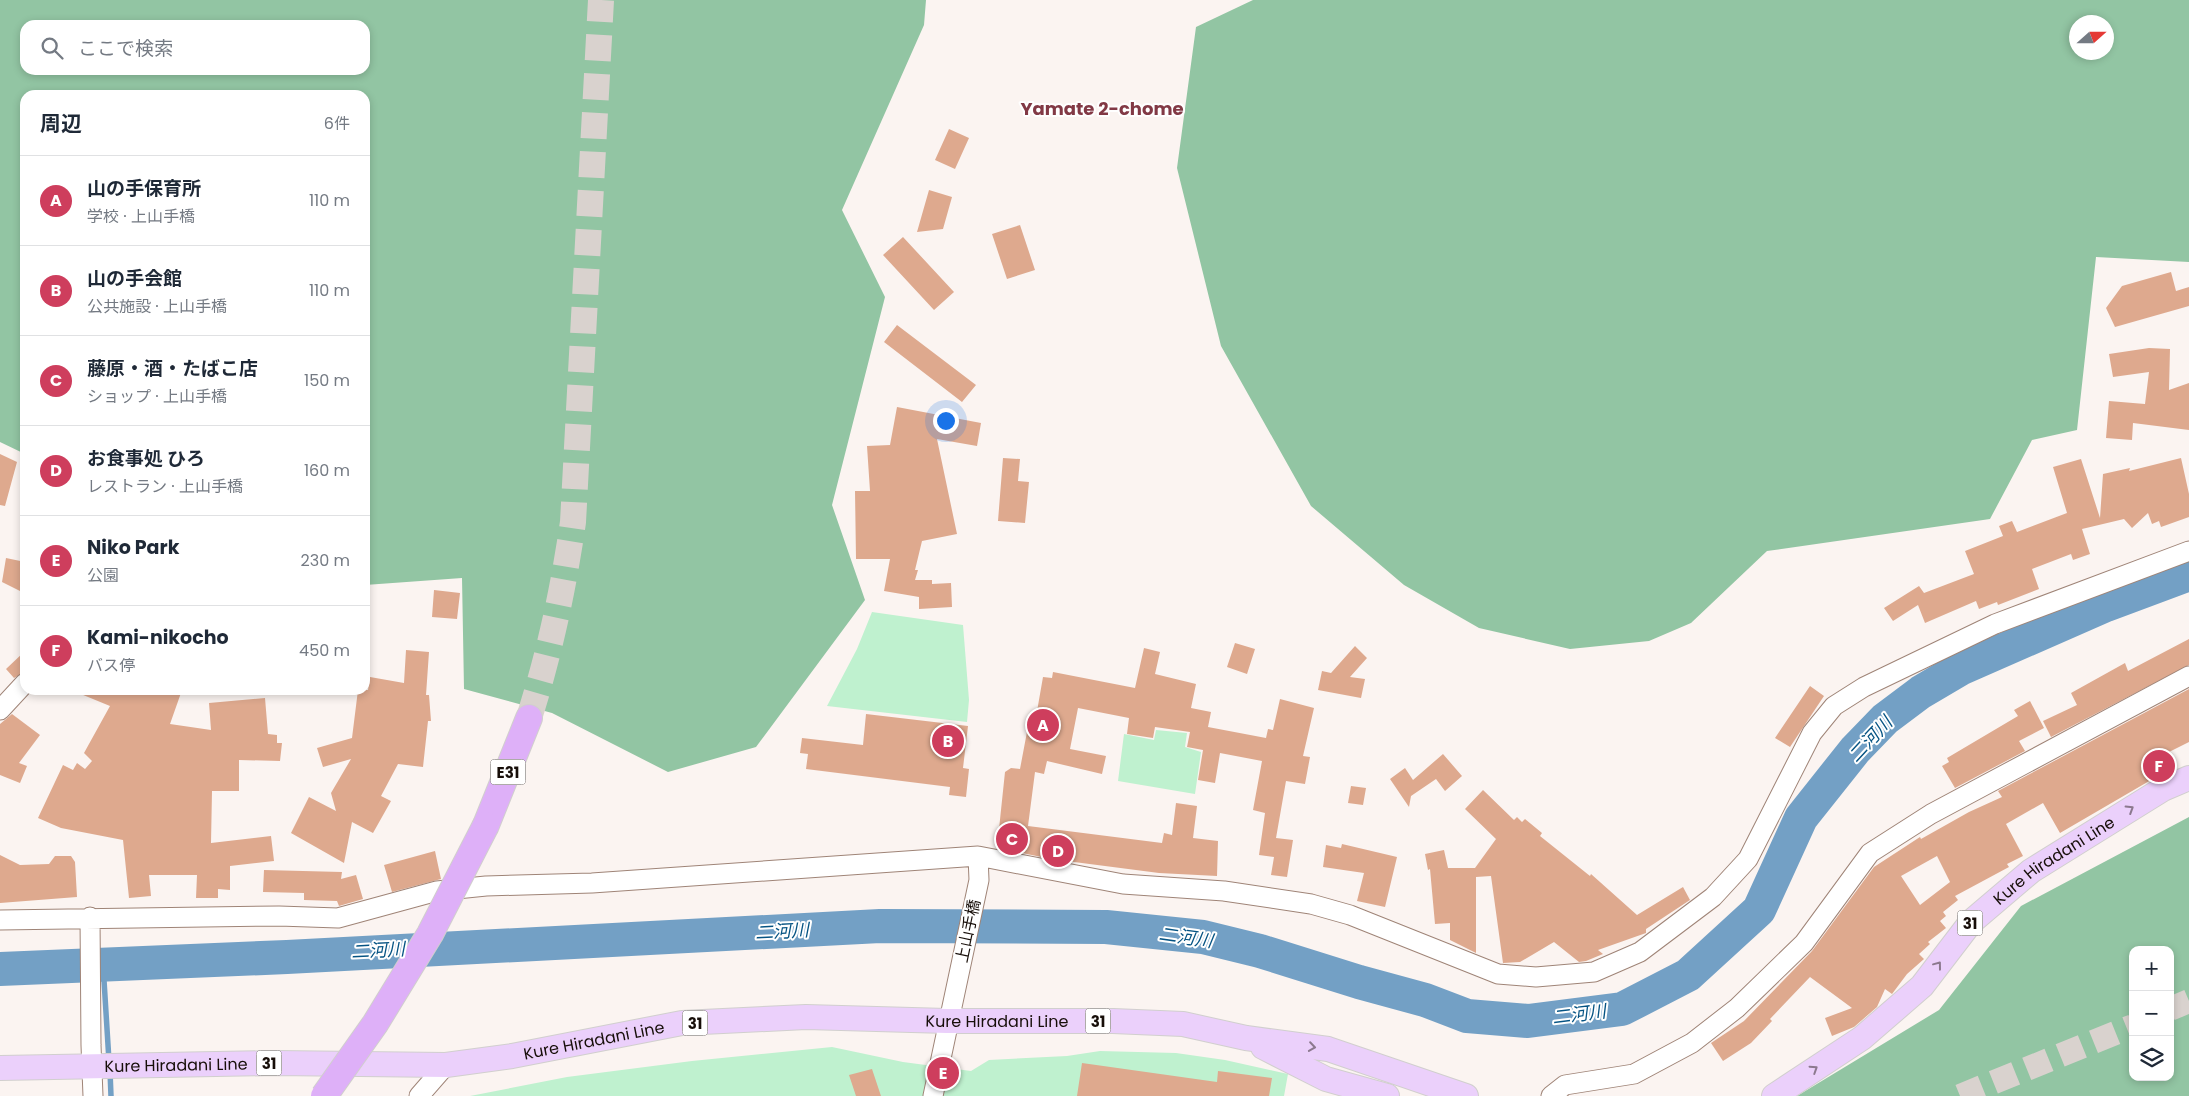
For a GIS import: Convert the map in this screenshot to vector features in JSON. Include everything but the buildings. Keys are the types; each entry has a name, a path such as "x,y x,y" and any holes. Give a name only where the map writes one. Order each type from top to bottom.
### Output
{"highway":[{"name":"E31","path":"324,1096 375,1024 430,934 486,825 529,718"}],"main road":[{"name":"Kure Hiradani Line","path":"1774,1096 1862,1038 1915,992 1971,922 2032,871 2163,789 2189,778"},
{"name":"Kure Hiradani Line","path":"0,1068 92,1056 275,1063 446,1065 512,1056 682,1024 806,1017 947,1021 1113,1021 1183,1024 1246,1038 1328,1049 1466,1096"},
{"name":"Kure Hiradani Line","path":"1246,1038 1326,1079 1387,1096"}],"street":[{"path":"0,920 90,923 279,916 338,918 437,891 486,886 592,883 978,856 1123,884 1224,891 1311,904 1350,915 1498,974 1536,977 1594,972 1640,952 1713,897 1748,859 1812,733 1834,706 1864,687 1995,624 2189,551"},
{"path":"1551,1096 1565,1085 1634,1074 1692,1043 1737,1008 1804,943 1870,853 1931,814 2189,676"},
{"path":"0,710 20,688"},
{"name":"上山手橋","path":"933,1096 947,1021 979,880 978,856"},
{"path":"90,923 93,1096"},
{"path":"418,1096 446,1065"}],"green space":[{"path":"0,0 926,0 924,25 842,210 885,297 832,505 865,600 756,747 668,772 552,713 464,689 462,578 370,585 370,90 20,90 20,452 0,442"},
{"path":"1253,0 2189,0 2189,262 2096,257 2077,430 2032,440 1990,519 1767,551 1691,623 1649,641 1570,649 1479,628 1404,585 1311,506 1221,346 1177,168 1196,27"},
{"path":"872,612 963,625 969,700 967,722 827,706 857,649"},
{"path":"1156,730 1187,733 1185,747 1201,752 1195,794 1118,781 1124,734 1154,740"},
{"path":"2189,817 2189,1096 1797,1096 1939,1010 2021,906"},
{"path":"832,1047 903,1062 971,1071 989,1060 1067,1056 1100,1051 1176,1053 1225,1060 1288,1074 1284,1096 470,1096 567,1077 692,1061"}],"waterway":[{"name":"二河川","path":"0,969 287,957 880,926 1106,927 1203,937 1260,951 1359,982 1425,1000 1467,1016 1528,1021 1622,1009 1688,975 1759,910 1801,818 1855,750 1885,719 1921,692 1960,669 2106,605 2189,574"},
{"path":"103,964 109,1061"},
{"path":"110,1071 111,1096"}],"tunnel":[{"path":"529,718 555,621 573,522 601,0"},
{"path":"2174,1007 2189,1001"},
{"path":"1960,1096 2129,1028"}],"place":[{"name":"山の手保育所","path":"1043,725"},
{"name":"山の手会館","path":"948,741"},
{"name":"Kami-nikocho","path":"2159,766"},
{"name":"藤原・酒・たばこ店","path":"1012,839"},
{"name":"お食事処 ひろ","path":"1058,851"},
{"name":"Niko Park","path":"943,1073"}],"district":[{"name":"Yamate 2-chome","path":"1102,108"}]}
